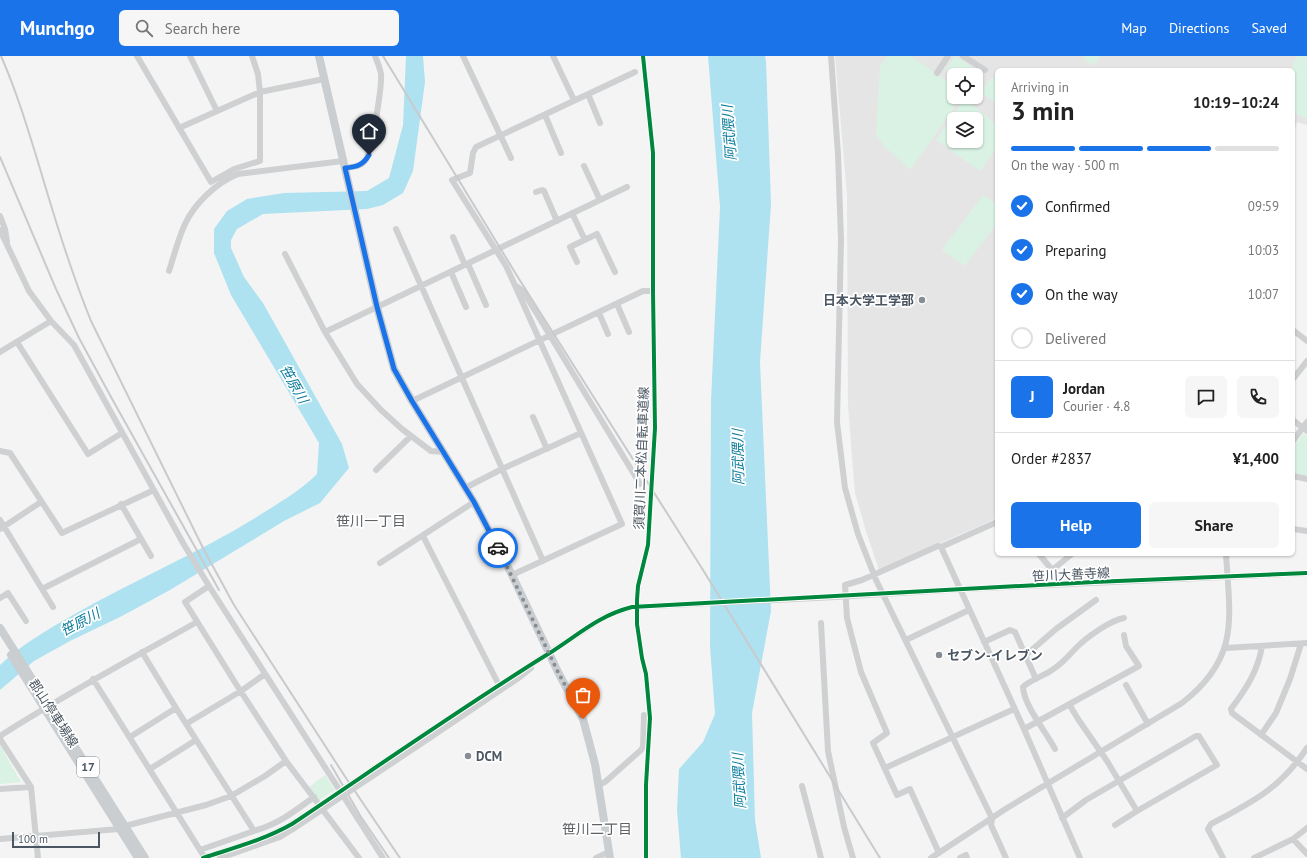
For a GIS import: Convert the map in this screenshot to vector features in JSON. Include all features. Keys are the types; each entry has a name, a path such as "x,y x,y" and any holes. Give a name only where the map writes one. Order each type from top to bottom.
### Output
{"main road":[{"path":"319,56 377,307 394,369 474,502 583,719 594,758 609,855"},
{"name":"郡山停車場線","path":"0,628 3,639 122,828 138,858"},
{"name":"郡山停車場線","path":"122,828 145,858"}],"street":[{"path":"138,56 211,182 234,169 260,161 260,92 258,74 252,56"},
{"path":"190,56 217,111"},
{"path":"169,271 185,224 198,203 228,178 238,174 356,167 364,162 369,155 380,86 381,73 375,56"},
{"path":"463,56 511,158"},
{"path":"553,56 574,100"},
{"path":"831,56 838,154 841,240 837,422 845,488 858,534 874,575 992,819 991,825 1006,858"},
{"path":"937,73 948,56"},
{"path":"963,56 985,70"},
{"path":"512,575 622,524 515,285 496,250 452,180 470,173 473,153 476,148 635,72"},
{"path":"179,128 260,92 324,79"},
{"path":"588,94 600,122"},
{"path":"545,114 561,153"},
{"path":"584,166 600,200"},
{"path":"325,332 626,187"},
{"path":"536,192 542,190 544,191 557,221"},
{"path":"572,214 585,240"},
{"path":"0,216 5,229 9,249"},
{"path":"396,229 461,379 543,561"},
{"path":"0,230 29,291 51,321 74,345 183,543 208,585 383,858"},
{"path":"577,262 570,247 598,234 615,272"},
{"path":"454,237 486,305"},
{"path":"285,254 325,332 357,384 381,410 431,452 444,452"},
{"path":"451,272 466,307"},
{"path":"515,285 522,291 640,484"},
{"path":"412,401 644,291 652,291"},
{"path":"617,304 629,332"},
{"path":"599,313 608,334"},
{"path":"0,352 51,321"},
{"path":"1295,332 1307,341"},
{"path":"17,342 88,454 122,433"},
{"path":"1295,376 1307,361"},
{"path":"533,417 547,449"},
{"path":"1295,421 1306,427 1295,439"},
{"path":"465,488 580,433"},
{"path":"376,470 411,436"},
{"path":"0,451 10,453 62,533 121,504 154,490"},
{"path":"1295,476 1307,479"},
{"path":"2,528 41,502"},
{"path":"380,563 474,502"},
{"path":"121,504 151,556"},
{"path":"0,520 2,528 53,607"},
{"path":"939,853 910,789 897,795 873,743 887,732 861,672 846,612 845,585 862,580 938,546 941,547 995,523"},
{"path":"1295,529 1307,531"},
{"path":"423,536 499,685"},
{"path":"42,589 141,539"},
{"path":"941,547 1080,858"},
{"path":"1042,556 1052,570 1070,556"},
{"path":"931,858 1007,808 1148,724 1182,703 1198,691 1211,676 1225,648 1230,626 1226,556"},
{"name":"笹川大善寺線","path":"550,653 601,619 632,607 965,589 1307,573"},
{"path":"208,585 185,602 286,761 359,858"},
{"path":"0,598 8,593 26,621"},
{"path":"1026,654 1056,629 1096,600"},
{"path":"906,640 969,610"},
{"path":"1055,749 1037,722 1023,689 1026,684 1064,661 1084,641 1111,623 1124,618"},
{"path":"38,858 31,787 0,738 46,707 93,679 197,622"},
{"path":"821,623 828,751 844,827 853,858"},
{"path":"984,642 1011,630 1015,632 1036,679"},
{"path":"1024,730 1139,666 1126,646 1124,635"},
{"path":"1225,648 1304,644 1276,713 1261,735"},
{"path":"1262,646 1253,677 1231,709 1232,713 1307,769"},
{"path":"142,652 254,831"},
{"path":"429,735 499,685 550,653"},
{"path":"220,858 274,839 429,735 520,677 550,653"},
{"path":"186,724 241,691 265,674"},
{"path":"93,679 204,858 292,826"},
{"path":"1126,685 1148,724"},
{"path":"1069,704 1107,761 1137,811"},
{"path":"130,737 176,708"},
{"path":"885,768 1014,709"},
{"path":"598,785 605,782 641,750 643,747 644,716"},
{"path":"1062,818 1086,800 1196,736 1199,736 1217,765 1115,825"},
{"path":"150,769 196,740"},
{"path":"1223,858 1208,829 1211,824 1271,790 1298,762 1307,748"},
{"path":"0,838 122,828 206,805 231,796 265,776 286,761"},
{"path":"802,786 821,858"},
{"path":"0,789 31,787"},
{"path":"200,850 270,826 286,818 314,797"},
{"path":"1254,858 1293,839 1307,828"},
{"path":"1293,839 1307,854"},
{"path":"596,858 609,855"},
{"path":"960,858 966,855 967,858"}],"shaded area":[{"name":"日本大学工学部","path":"835,56 1307,56 1307,125 1297,122 1295,128 1295,68 995,68 995,519 879,570 855,493 848,405 847,195"}],"green space":[{"path":"888,56 911,56 947,81 947,104 957,104 951,112 947,112 947,118 910,170 884,146 876,134 880,66"},
{"path":"955,56 974,68 947,68 946,69"},
{"path":"1085,56 1101,56 1094,65 1083,59"},
{"path":"1297,56 1307,56 1307,119 1295,113 1295,68 1292,68"},
{"path":"992,77 995,79 995,103 983,94 983,89"},
{"path":"961,104 972,104 982,112 955,112"},
{"path":"983,113 995,123 995,150 980,171 947,148 983,148"},
{"path":"947,124 947,148 936,140"},
{"path":"983,195 995,203 995,226 965,266 942,250"},
{"path":"1304,433 1307,436 1307,477 1295,474 1295,444"},
{"path":"0,745 21,782 0,784"},
{"path":"325,775 335,790 318,801 309,787"}],"water":[{"name":"笹原川","path":"406,56 423,56 425,82 413,171 403,193 383,205 367,209 263,214 237,229 231,240 231,248 244,277 263,303 342,444 349,468 320,503 284,521 170,590 34,661 0,690 0,665 25,644 96,602 240,527 291,495 317,474 319,443 231,295 214,253 214,229 227,211 247,199 284,193 367,191 389,178 403,125"},
{"name":"阿武隈川","path":"708,56 765,56 766,61 771,204 760,362 771,611 752,713 755,820 761,858 681,858 677,810 679,769 703,742 715,714 710,646 711,401 720,207"}],"railway":[{"path":"1,56 21,108 76,282 91,321 204,550 234,605 344,775 400,858"},
{"path":"383,56 519,279 703,570 880,858"},
{"path":"0,157 56,289 79,338 219,590"},
{"path":"331,765 361,817 389,858"}],"cycle path":[{"name":"須賀川二本松自転車道線","path":"643,56 653,153 655,428 648,545 638,586 637,600 637,624 646,674 650,718 646,785 646,858"},
{"path":"203,858 259,839 292,824 451,716 588,627 608,616 632,607 1094,582 1307,573"}],"way so far":[{"path":"498,548 558,672 583,719"}],"place":[{"name":"日本大学工学部","path":"922,300"},
{"name":"セブン-イレブン","path":"939,655"},
{"name":"DCM","path":"468,756"}],"district":[{"name":"笹川一丁目","path":"371,521"},
{"name":"笹川二丁目","path":"597,829"}],"route":[{"path":"369,155 364,162 356,167 345,168 377,307 394,369 474,502 498,548"}]}
